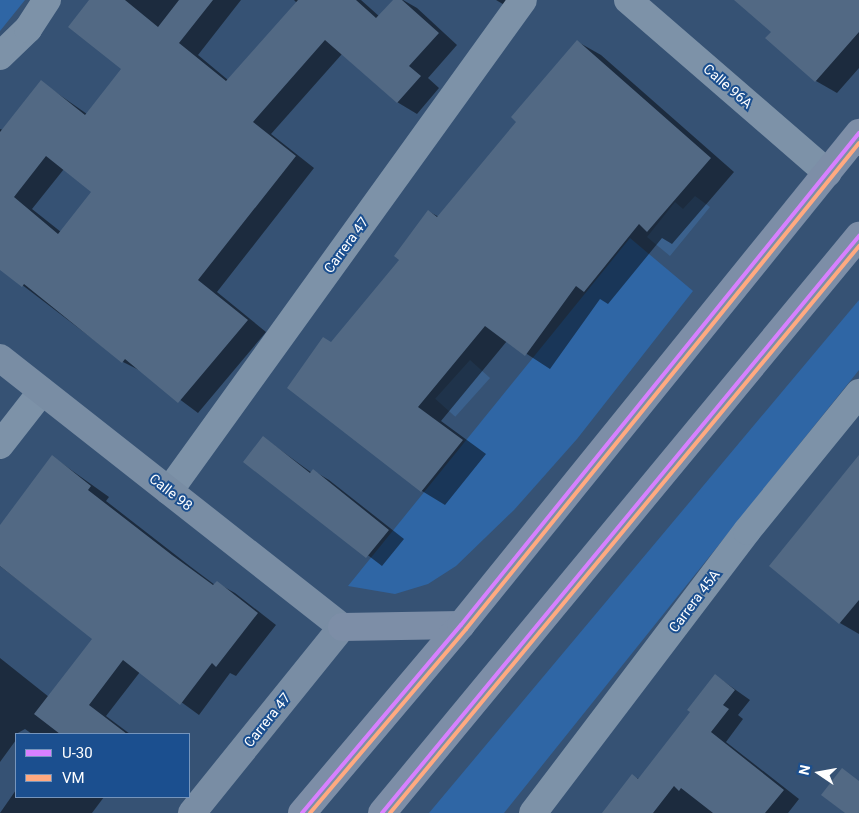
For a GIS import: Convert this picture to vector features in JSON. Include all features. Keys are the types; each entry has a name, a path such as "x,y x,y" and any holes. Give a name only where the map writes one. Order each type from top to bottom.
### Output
{"main road":[{"path":"302,813 461,625 859,133"},
{"path":"382,813 859,236"},
{"path":"342,627 461,625"}],"street":[{"path":"0,56 28,29 47,0"},
{"name":"Carrera 47","path":"169,491 523,0"},
{"name":"Calle 96A","path":"628,0 828,173"},
{"name":"Calle 98","path":"0,358 342,627"},
{"path":"0,445 42,391"},
{"name":"Carrera 45A","path":"533,813 747,531 859,393"},
{"name":"Carrera 47","path":"192,813 342,627"}],"shaded area":[{"path":"0,0 25,0 0,31"},
{"path":"695,196 710,207 670,256 647,237 675,202 683,209"},
{"path":"630,238 693,291 577,439 514,510 456,566 428,584 395,594 348,586"},
{"path":"859,300 859,370 504,813 429,813"},
{"path":"470,360 490,378 455,417 435,399"}],"building":[{"path":"89,0 125,0 158,27 179,0 213,0 179,43 226,81 298,0 356,0 376,18 393,0 402,0 439,33 409,66 421,76 397,103 325,40 253,122 296,156 198,280 248,320 178,403 125,359 122,363 24,284 22,287 0,270 0,132 41,80 85,115 121,69 68,27","holes":["46,156 91,192 58,234 14,197"]},
{"path":"734,0 859,0 859,32 815,82 765,38 771,32"},
{"path":"577,40 711,158 647,232 639,224 584,292 576,286 525,356 485,326 418,407 463,440 421,492 287,388 323,337 331,342 399,260 394,256 428,210 437,217 516,122 511,117"},
{"path":"263,436 310,473 313,469 389,530 366,558 243,462"},
{"path":"52,455 91,486 88,490 172,555 213,585 217,581 258,613 216,667 212,663 180,705 123,660 89,705 126,733 59,733 34,714 92,639 0,566 0,525"},
{"path":"859,455 859,600 839,624 769,566"},
{"path":"715,674 735,690 723,705 729,709 711,732 784,790 765,813 713,813 681,788 679,791 674,786 653,813 602,813 632,774 638,779 690,712 687,710"},
{"path":"842,768 859,781 859,813 845,813 821,795"}],"transit line":[{"name":"U-30","path":"302,813 461,625 859,133"},
{"name":"VM","path":"310,813 466,629 859,143"},
{"name":"U-30","path":"382,813 859,236"},
{"name":"VM","path":"390,813 859,246"}]}
